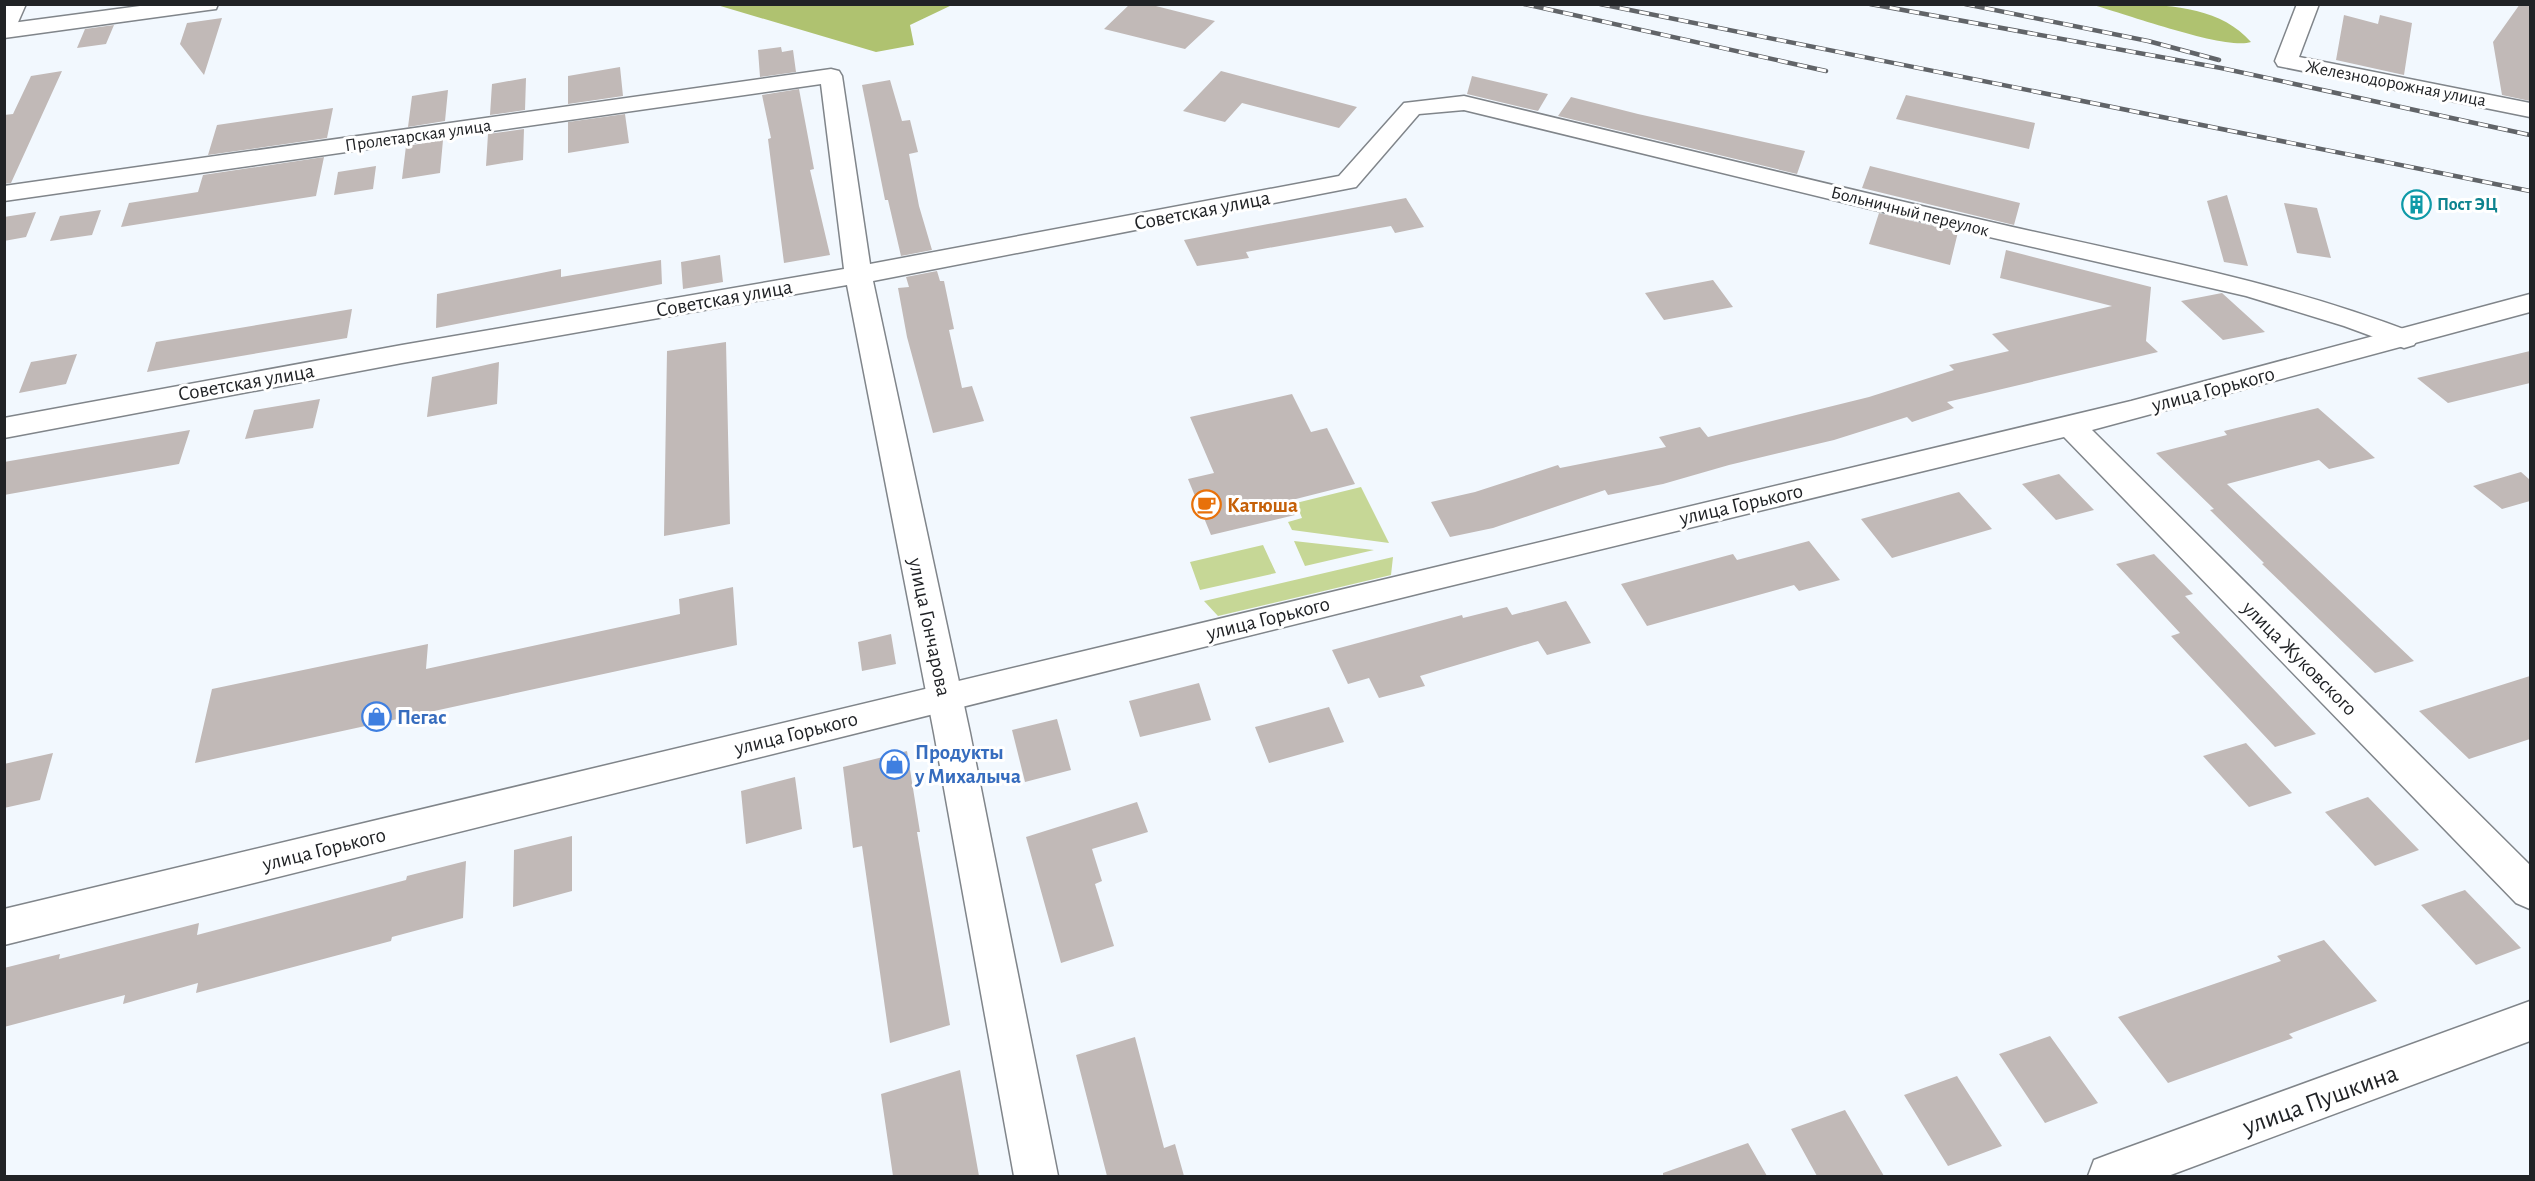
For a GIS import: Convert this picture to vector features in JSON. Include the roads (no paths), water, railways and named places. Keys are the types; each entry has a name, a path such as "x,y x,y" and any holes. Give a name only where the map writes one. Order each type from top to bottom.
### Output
{"street":[{"path":"15,4 4,31 208,4"},
{"name":"Железнодорожная улица","path":"2308,4 2286,61 2530,110"},
{"name":"Пролетарская улица","path":"4,194 831,76"},
{"name":"улица Гончарова","path":"831,76 858,275 944,697 1036,1176"},
{"name":"Больничный переулок","path":"1412,108 1464,103 1990,231 2258,290 2351,316 2404,339"},
{"name":"Советская улица","path":"4,428 402,354 858,275 1347,182 1412,108"},
{"name":"улица Горького","path":"4,927 2069,425 2404,339 2530,303"},
{"name":"улица Жуковского","path":"2069,425 2530,891"},
{"name":"улица Пушкина","path":"2110,1176 2530,1021"}],"railway":[{"path":"1524,4 1826,71"},
{"path":"1600,4 2530,191"},
{"path":"1870,4 2221,68 2530,135"},
{"path":"1965,4 2148,41 2219,60"}],"place":[{"name":"Пост ЭЦ","path":"2416,204"},
{"name":"Катюша","path":"1206,505"},
{"name":"Пегас","path":"376,717"},
{"name":"Продукты у Михалыча","path":"894,764"}]}
